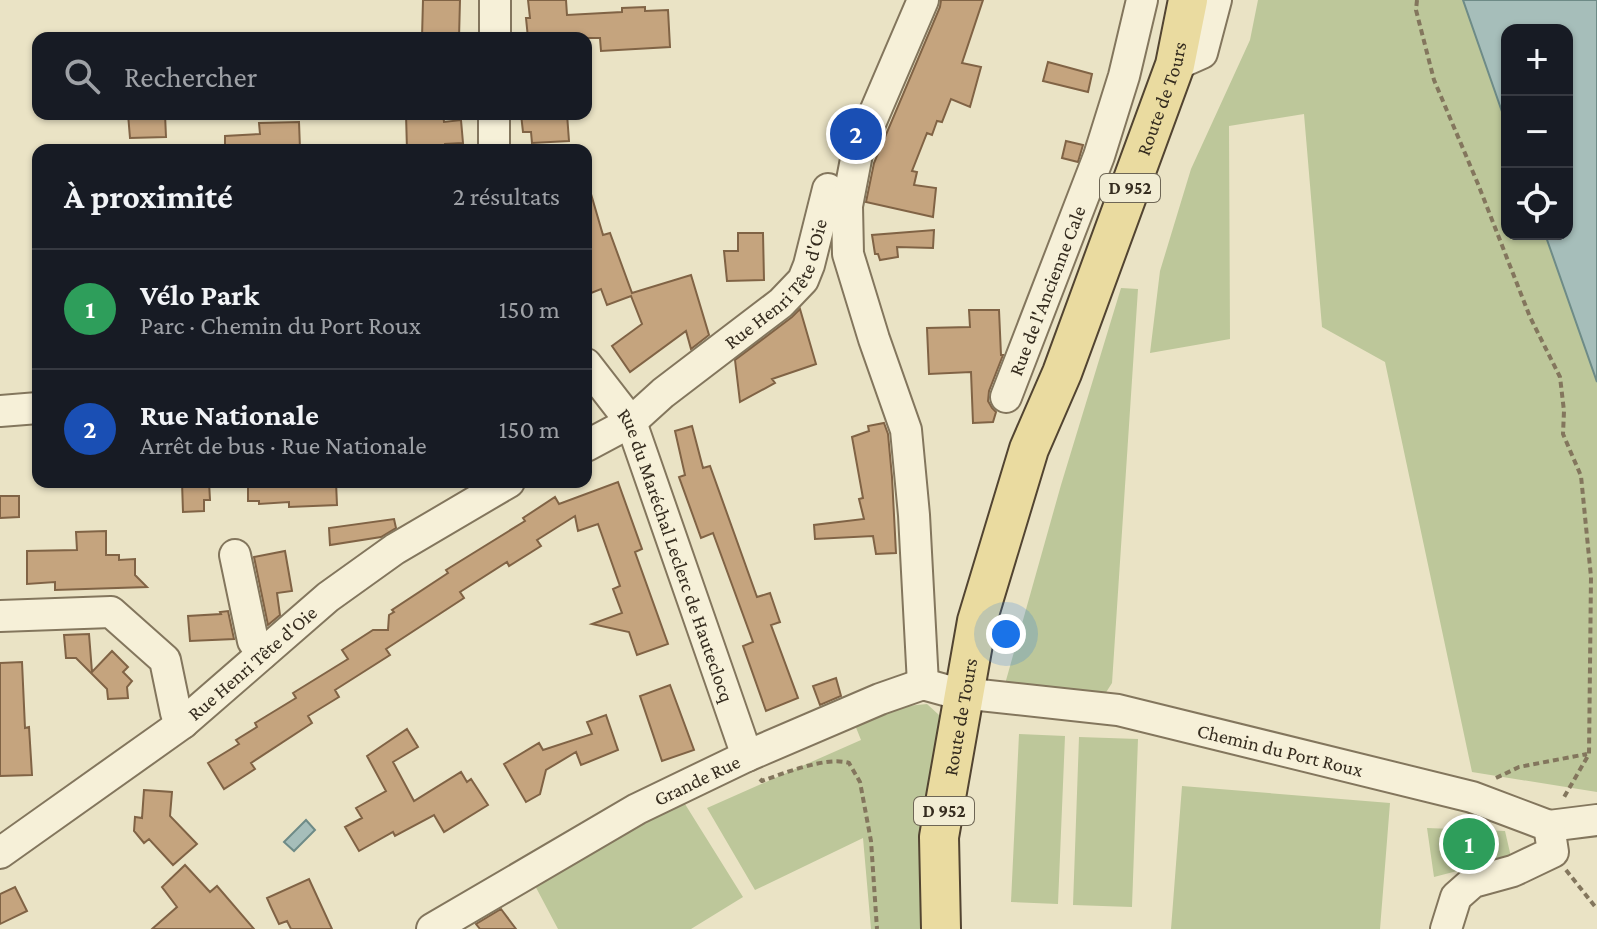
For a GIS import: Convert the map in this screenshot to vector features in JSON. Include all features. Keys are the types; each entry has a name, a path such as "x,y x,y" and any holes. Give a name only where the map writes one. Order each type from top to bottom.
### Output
{"main road":[{"name":"Route de Tours","path":"941,929 939,837 972,694 996,626 1062,373 1175,65 1188,0"},
{"name":"Route de Tours","path":"954,929 972,694"}],"street":[{"path":"495,0 495,32"},
{"path":"923,0 857,154 847,206 848,254 906,430 923,684 972,694"},
{"name":"Rue de l'Ancienne Cale","path":"1006,397 1099,156 1124,76 1142,0"},
{"path":"1175,65 1202,53 1216,0"},
{"path":"494,120 494,144"},
{"name":"Rue Henri Tête d'Oie","path":"592,443 631,422 781,303 803,280 828,189"},
{"name":"Rue du Maréchal Leclerc de Hauteclocq","path":"592,372 631,422 747,756"},
{"path":"0,411 32,408"},
{"name":"Rue Henri Tête d'Oie","path":"0,853 183,723 328,597 395,549 499,488"},
{"path":"235,555 253,641 262,654"},
{"path":"0,616 111,612 165,660 176,713 183,723"},
{"name":"Grande Rue","path":"432,929 623,816 747,756 923,684"},
{"name":"Chemin du Port Roux","path":"972,694 1118,710 1472,797 1551,839"},
{"path":"1446,929 1456,897 1473,882 1513,871 1551,839 1597,820"}],"path":[{"path":"1417,0 1416,10 1434,80 1530,317 1560,377 1563,434 1581,476 1591,577 1589,754 1551,839 1597,909"},
{"path":"1472,797 1490,782 1519,767 1589,754"},
{"path":"747,756 762,781 839,760 849,763 860,782 871,841 877,929"}],"green space":[{"path":"1258,0 1463,0 1501,109 1501,240 1547,240 1597,382 1597,792 1472,772 1385,362 1322,327 1304,114 1229,126 1230,339 1150,353 1160,271 1191,169 1250,40"},
{"path":"1121,288 1138,289 1112,683 1105,694 1005,684 1061,485"},
{"path":"927,704 939,715 942,732 929,929 871,929 863,838 755,890 707,808 861,740 855,725 897,707"},
{"path":"1019,734 1065,736 1058,904 1011,902"},
{"path":"1079,737 1138,739 1132,907 1073,905"},
{"path":"1182,786 1390,803 1380,929 1171,929"},
{"path":"680,796 743,897 691,929 558,929 532,880"},
{"path":"1427,828 1505,831 1511,857 1434,877"}],"water":[{"path":"1463,0 1597,0 1597,382 1547,240 1573,240 1573,24 1501,24 1501,109"},
{"path":"306,820 315,830 294,851 284,842"}],"building":[{"path":"423,0 460,0 459,32 422,32"},
{"path":"528,0 566,0 567,15 622,12 622,8 668,10 670,47 601,51 600,38 592,38 592,32 527,32 526,18 530,18"},
{"path":"941,0 983,0 962,63 981,67 970,107 951,99 942,122 937,121 932,135 927,133 912,171 917,172 914,185 936,188 933,217 866,202 874,163"},
{"path":"1048,62 1092,74 1088,92 1043,81"},
{"path":"128,120 165,120 166,137 130,138"},
{"path":"406,120 461,120 463,143 407,144"},
{"path":"522,120 567,120 569,141 532,143 531,132 523,132"},
{"path":"299,122 300,144 225,144 225,136 260,134 259,123"},
{"path":"1066,141 1083,145 1078,162 1062,158"},
{"path":"592,197 603,235 610,233 632,293 691,275 709,335 691,349 686,331 630,372 612,346 642,324 631,296 607,305 601,289 592,293"},
{"path":"934,230 933,248 897,247 898,257 880,260 875,254 872,235"},
{"path":"738,233 763,233 764,280 727,281 724,251 738,251"},
{"path":"800,309 816,364 772,379 775,383 740,402 735,360"},
{"path":"969,310 999,310 1003,355 989,391 988,401 996,412 993,422 973,423 971,372 929,374 927,328 970,327"},
{"path":"884,423 892,477 896,553 876,554 873,536 815,539 814,525 864,519 852,437 869,431 868,426"},
{"path":"692,426 703,468 710,466 757,597 770,593 780,622 771,625 798,698 766,711 743,646 753,642 713,533 701,538 679,477 685,475 675,431"},
{"path":"618,482 642,549 635,552 668,644 637,655 629,632 592,624 622,613 613,589 620,586 598,524 578,531 575,516 537,540 541,546 509,566 507,562 460,592 464,598 386,649 390,655 335,690 339,697 308,716 312,723 251,763 255,769 224,789 208,763 239,744 236,740 257,727 255,723 296,698 293,693 348,659 342,650 373,630 388,630 392,610 448,573 446,570 525,521 523,518 555,497 559,504"},
{"path":"182,488 209,488 210,500 204,500 204,511 183,512"},
{"path":"248,488 336,488 337,505 289,507 289,502 259,504 259,501 248,501"},
{"path":"0,496 19,496 19,517 0,518"},
{"path":"394,519 396,528 381,537 330,545 329,528"},
{"path":"106,531 106,555 119,555 119,560 135,559 135,575 147,587 55,590 55,582 27,584 27,551 77,550 76,532"},
{"path":"285,551 292,591 277,593 280,615 268,625 254,557"},
{"path":"228,611 234,639 190,641 188,616"},
{"path":"89,634 92,672 112,651 128,667 123,672 132,681 127,687 128,698 108,699 107,689 76,658 66,658 64,635"},
{"path":"22,662 25,728 29,727 32,775 0,776 0,663"},
{"path":"836,678 841,696 820,705 813,686"},
{"path":"670,685 694,750 662,761 640,696"},
{"path":"606,715 618,750 581,765 576,752 546,770 540,794 526,802 504,764 539,743 543,750 592,734 587,722"},
{"path":"407,729 418,747 393,762 414,801 461,772 467,782 471,779 488,805 444,832 434,815 395,836 393,832 359,851 345,827 362,818 356,808 386,791 367,756"},
{"path":"144,790 172,792 170,816 197,844 173,865 149,839 144,843 134,831 135,817 142,818"},
{"path":"185,865 210,892 217,886 254,929 152,929 177,907 162,887"},
{"path":"309,879 332,929 291,929 287,921 279,924 271,907 267,898"},
{"path":"15,887 27,911 0,924 0,894"},
{"path":"501,909 516,929 480,929 476,924"}],"place":[{"name":"Rue Nationale","path":"856,134"},
{"name":"Vélo Park","path":"1469,844"}]}
